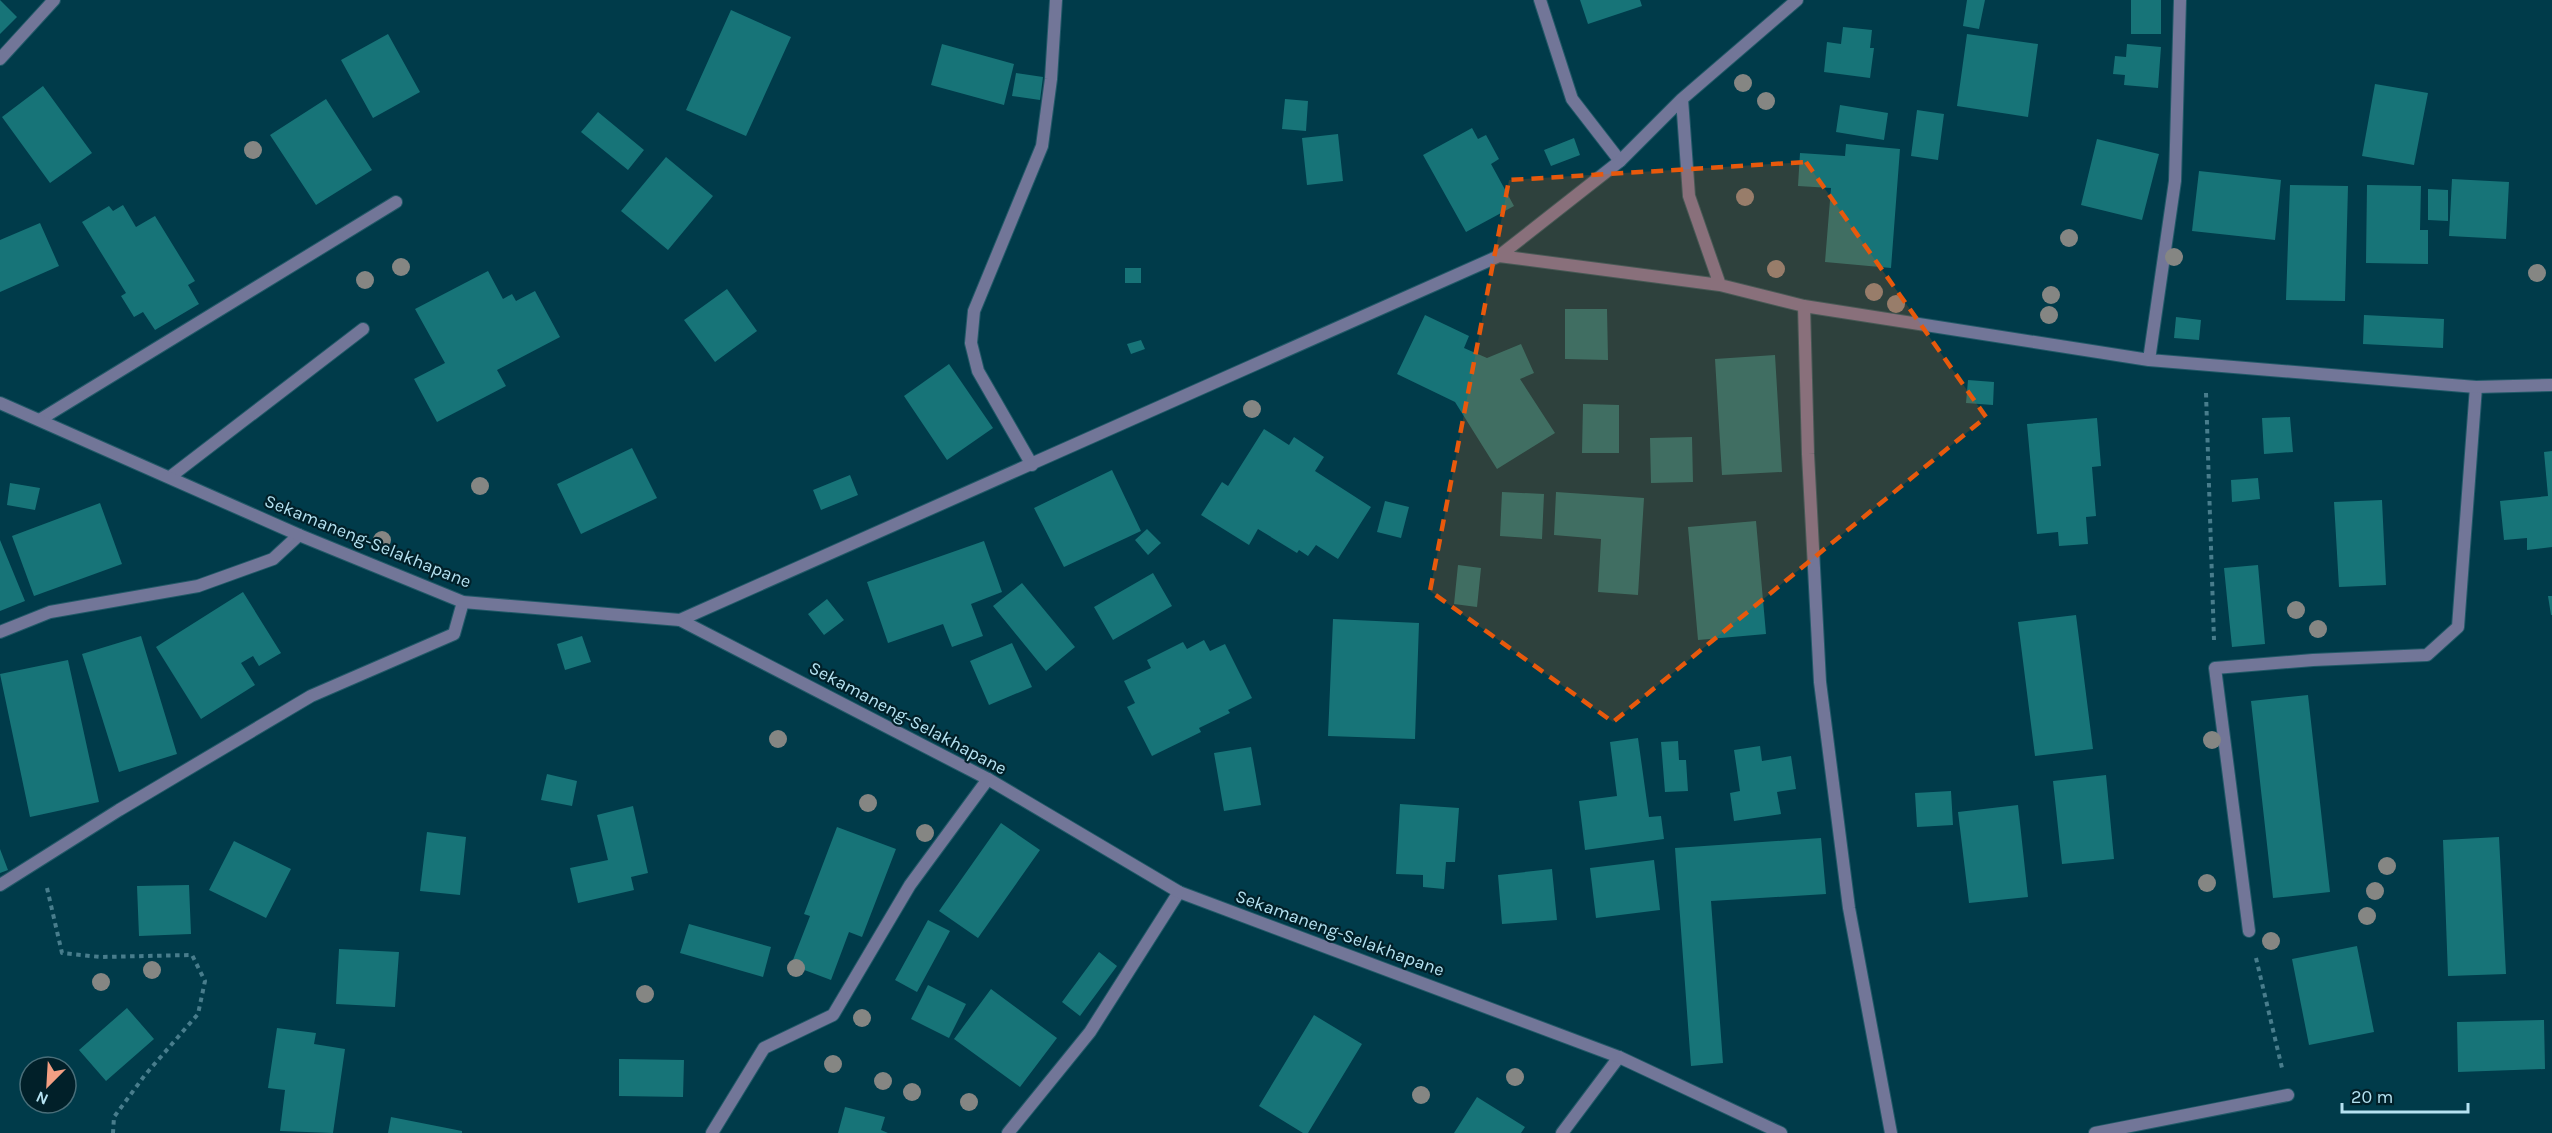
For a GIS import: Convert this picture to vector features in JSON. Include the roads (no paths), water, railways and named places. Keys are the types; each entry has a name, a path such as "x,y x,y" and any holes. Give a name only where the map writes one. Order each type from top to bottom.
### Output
{"street":[{"path":"0,59 54,0"},
{"path":"1032,465 978,371 971,343 974,311 1042,146 1052,79 1056,0"},
{"path":"1540,0 1572,99 1620,161"},
{"path":"680,620 1499,256 1620,161 1682,99 1782,6 1797,0"},
{"path":"2149,360 2175,181 2180,0"},
{"path":"1682,99 1689,196 1720,285"},
{"path":"41,420 396,202"},
{"path":"1499,256 1720,285 1804,306 2149,360 2475,387 2552,385"},
{"path":"1804,306 1808,454 1820,682 1849,908 1893,1131 1891,1133"},
{"path":"170,477 363,329"},
{"path":"2249,930 2216,668 2313,660 2427,655 2458,627 2475,387"},
{"name":"Sekamaneng-Selakhapane","path":"0,403 299,535 463,602 680,620 988,779 1179,892 1619,1057 1781,1133"},
{"path":"0,632 51,612 198,586 273,559 299,535"},
{"path":"0,885 119,810 311,696 453,634 463,602"},
{"path":"712,1133 764,1048 832,1015 910,885 988,779"},
{"path":"1008,1133 1090,1032 1179,892"},
{"path":"1562,1133 1619,1057"},
{"path":"2095,1133 2288,1095"}]}
